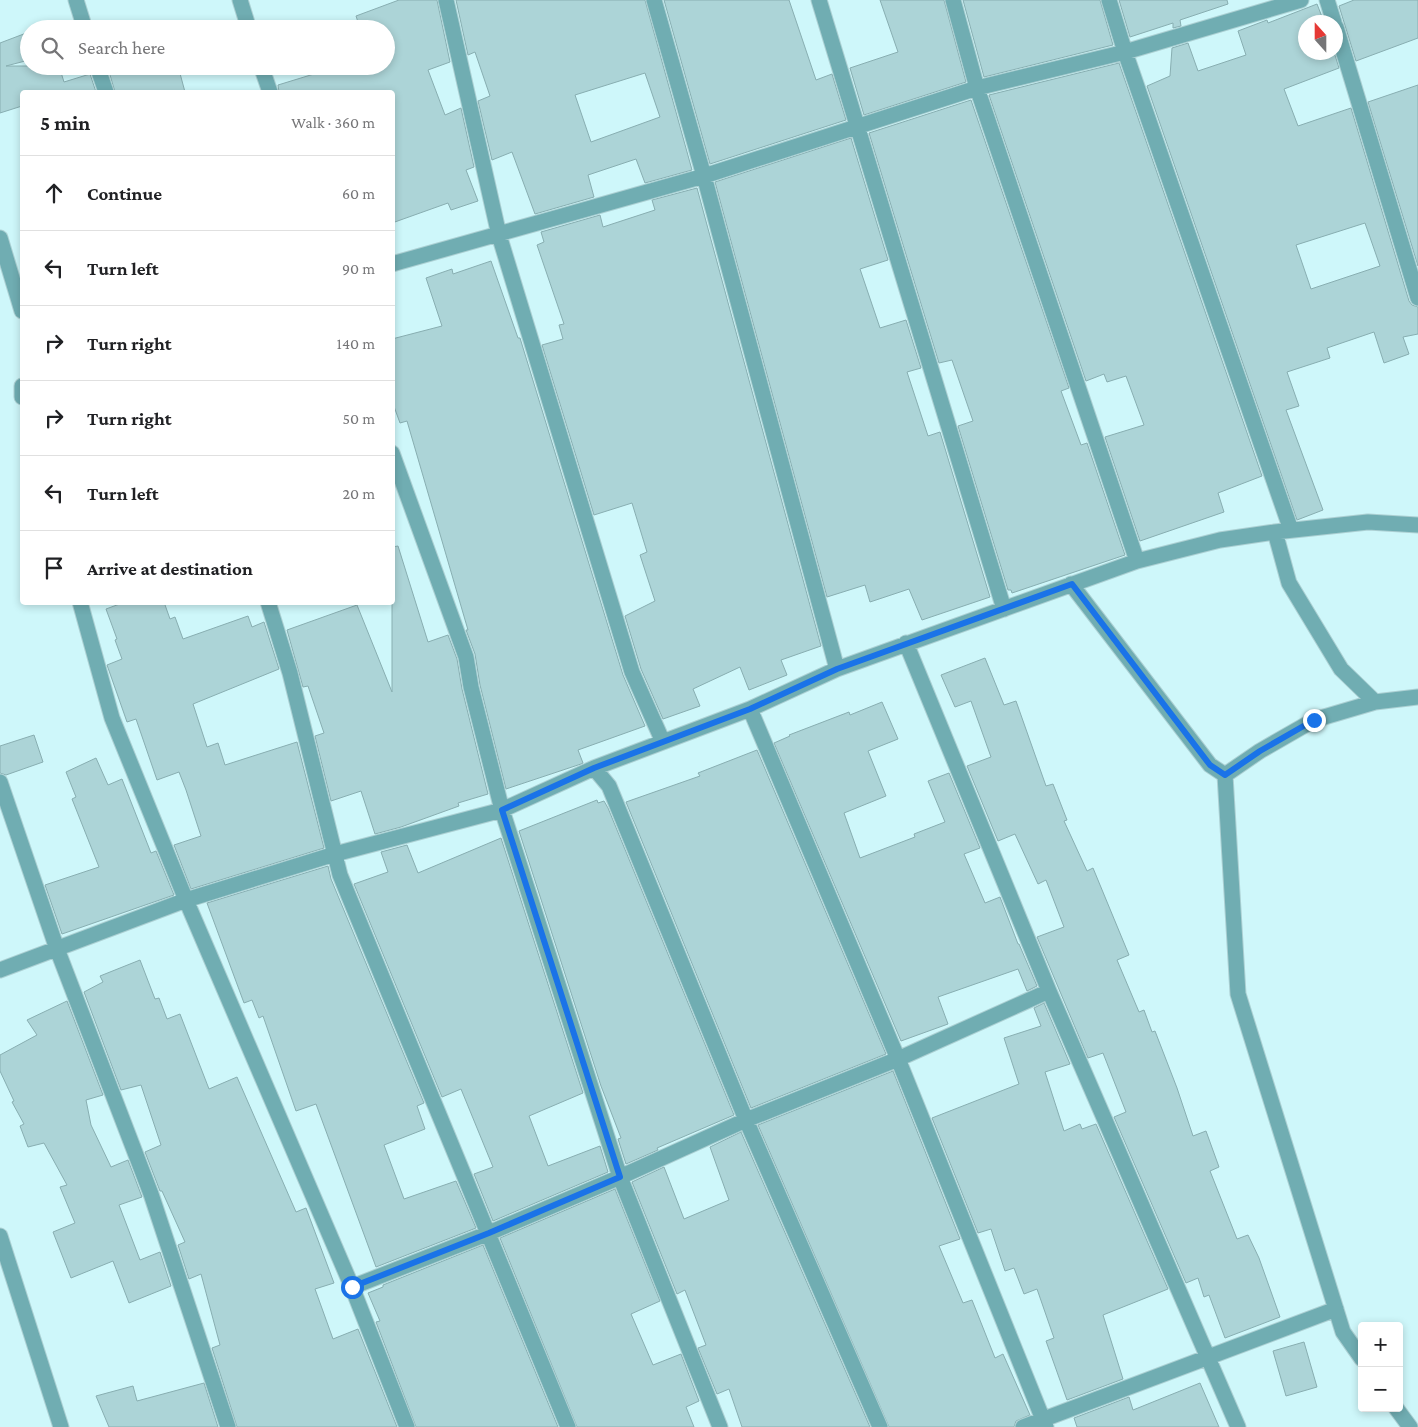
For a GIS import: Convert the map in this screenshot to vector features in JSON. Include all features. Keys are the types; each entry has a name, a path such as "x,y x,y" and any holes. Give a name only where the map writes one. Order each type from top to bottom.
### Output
{"street":[{"path":"76,0 82,20"},
{"path":"240,0 246,20"},
{"path":"446,0 499,235 632,672 663,742"},
{"path":"654,0 704,176 837,669"},
{"path":"819,0 1004,609"},
{"path":"953,0 977,88 1137,562"},
{"path":"1109,0 1125,52 1291,530"},
{"path":"395,263 704,176 977,88 1125,52 1300,0"},
{"path":"1327,0 1332,15"},
{"path":"1343,50 1418,298"},
{"path":"100,75 105,90"},
{"path":"264,75 269,90"},
{"path":"0,238 20,304"},
{"path":"395,461 466,657 471,687 502,810 620,1177 720,1427"},
{"path":"0,970 186,900 335,854 502,810 594,768 750,709 837,669 1137,562 1220,540 1291,530 1368,522 1418,525"},
{"path":"1276,532 1289,583 1341,669 1374,702"},
{"path":"1072,584 1210,765 1225,775"},
{"path":"81,605 112,718 186,900 352,1287 407,1427"},
{"path":"269,605 290,673 340,875 568,1427"},
{"path":"906,643 1049,991 1238,1427"},
{"path":"1225,775 1260,751 1314,720 1374,702 1418,697"},
{"path":"750,709 898,1059 1044,1423"},
{"path":"594,768 610,786 746,1120 880,1427"},
{"path":"1225,775 1238,994 1343,1332 1358,1353"},
{"path":"0,782 57,949 151,1194 228,1427"},
{"path":"352,1287 489,1233 746,1120 898,1059 1049,991"},
{"path":"0,1236 61,1427"},
{"path":"1024,1427 1044,1423 1208,1357 1336,1309"},
{"path":"1399,1412 1410,1427"}],"building":[{"path":"399,0 437,0 450,62 428,70 445,115 461,108 474,167 466,170 478,201 451,210 448,203 395,222 395,90 279,90 278,85 311,75 395,75 395,20 357,20 356,16"},
{"path":"456,0 645,0 692,170 645,183 636,159 588,175 594,197 535,214 512,152 492,160 478,101 490,96 475,52 468,55","holes":["645,73 660,117 591,142 575,95"]},
{"path":"664,0 789,0 816,80 832,74 846,120 710,164"},
{"path":"880,0 944,0 966,82 864,115 850,68 898,52"},
{"path":"963,0 1100,0 1113,45 984,77"},
{"path":"1119,0 1227,0 1228,4 1180,20 1181,26 1173,28 1173,23 1130,37"},
{"path":"1354,0 1418,0 1418,38 1356,61 1339,6"},
{"path":"1317,4 1321,15 1298,15 1298,60 1336,60 1339,68 1284,89 1298,126 1351,108 1409,301 1412,305 1418,307 1418,334 1403,337 1409,354 1384,363 1374,332 1327,348 1330,358 1287,372 1299,406 1286,410 1323,510 1297,520 1147,86 1170,76 1172,48 1188,43 1198,71 1246,55 1238,31 1267,20 1268,23","holes":["1365,223 1380,266 1311,289 1296,245"]},
{"path":"20,35 20,62 6,66 20,66 20,75 62,75 64,82 90,75 95,90 20,90 20,107 0,113 0,43"},
{"path":"1119,63 1262,476 1218,493 1224,512 1140,541 1105,437 1144,425 1126,376 1107,382 1104,374 1086,381 989,95"},
{"path":"110,75 180,75 184,90 114,90"},
{"path":"1418,85 1418,266 1368,102"},
{"path":"971,100 1069,388 1061,391 1081,445 1087,443 1125,555 1012,593 1011,590 1008,590 958,426 973,421 952,360 939,363 869,133"},
{"path":"851,138 888,260 860,269 880,328 906,320 921,368 907,372 928,436 940,432 990,597 922,620 909,589 870,602 865,585 827,597 715,182"},
{"path":"697,188 821,646 781,660 787,675 749,690 740,667 693,689 700,706 663,719 641,669 625,616 655,601 640,555 647,552 632,503 594,515 542,345 563,339 559,325 564,324 537,245 544,242 541,232 600,215 603,227 655,210 652,200"},
{"path":"491,261 518,338 520,338 623,675 645,726 578,750 583,763 581,764 506,789 480,685 475,654 466,630 468,630 407,421 400,423 395,409 395,338 442,326 426,278 452,269 453,274"},
{"path":"395,546 398,546 428,642 448,635 457,659 462,689 488,794 458,803 459,806 401,827 375,834 361,791 331,801 315,736 324,733 308,686 303,687 287,630 357,605 392,692 392,605 395,605"},
{"path":"117,605 165,605 170,619 175,617 183,639 248,616 252,627 264,622 279,669 193,704 207,747 218,743 225,765 297,742 324,848 191,889 174,845 201,836 179,772 157,780 136,719 127,722 107,665 122,659 106,609"},
{"path":"985,658 1004,705 1016,701 1046,786 1053,784 1067,820 1064,821 1087,871 1093,868 1129,955 1117,960 1139,1012 1144,1010 1152,1032 1155,1031 1193,1136 1206,1131 1219,1167 1210,1171 1237,1239 1248,1235 1259,1258 1280,1317 1225,1338 1209,1295 1204,1297 1198,1278 1186,1283 1114,1117 1126,1112 1103,1053 1088,1058 1037,937 1064,927 1046,880 1038,884 1015,834 998,841 967,766 991,757 971,701 955,707 941,675"},
{"path":"882,702 898,739 868,751 886,796 844,813 860,858 915,837 914,834 945,822 928,781 949,773 980,848 964,854 985,903 1000,897 1037,986 1027,991 1018,969 938,997 948,1024 901,1041 774,743 789,735 849,712 850,715"},
{"path":"34,735 43,762 6,775 0,773 0,746"},
{"path":"757,750 886,1054 751,1108 626,802 700,776 698,773"},
{"path":"96,758 108,785 122,779 151,853 156,851 174,895 62,934 45,885 99,867 72,799 76,797 66,772"},
{"path":"597,800 598,803 604,801 608,808 734,1115 657,1148 658,1150 626,1164 618,1139 621,1138 601,1086 519,831"},
{"path":"501,838 583,1093 529,1116 548,1166 600,1146 608,1172 493,1221 474,1174 493,1167 461,1089 442,1097 354,884 388,872 381,852 407,845 418,873"},
{"path":"328,866 331,879 424,1103 417,1106 425,1129 384,1145 404,1199 456,1181 476,1228 376,1267 316,1104 296,1111 263,1016 259,1018 252,1000 244,1003 207,903"},
{"path":"140,960 155,999 159,998 167,1019 180,1014 209,1089 237,1077 296,1212 306,1208 334,1283 315,1289 333,1339 358,1329 397,1427 237,1427 212,1348 220,1345 201,1274 189,1279 178,1245 185,1242 162,1191 160,1191 145,1152 161,1145 141,1085 121,1090 84,992 103,982 100,976"},
{"path":"67,1001 103,1095 86,1100 91,1125 111,1167 128,1160 142,1197 119,1205 140,1260 160,1252 171,1286 129,1303 113,1261 71,1278 53,1232 75,1223 60,1187 67,1185 44,1143 28,1147 20,1126 24,1124 12,1102 14,1101 0,1071 0,1055 37,1035 27,1020"},
{"path":"1044,1003 1070,1064 1045,1072 1064,1131 1080,1124 1082,1129 1096,1124 1168,1289 1103,1315 1123,1379 1067,1400 1046,1341 1054,1338 1037,1289 1024,1294 1014,1268 1005,1271 991,1229 978,1233 932,1118 1019,1084 1004,1038 1041,1026 1034,1008"},
{"path":"893,1071 960,1239 939,1246 963,1303 972,1300 995,1358 1003,1354 1030,1415 1016,1421 1014,1427 889,1427 758,1125"},
{"path":"741,1132 870,1427 742,1427 729,1389 717,1394 698,1348 706,1345 685,1290 677,1294 632,1182 664,1167 684,1219 729,1200 710,1147"},
{"path":"615,1189 660,1301 631,1314 653,1365 681,1354 699,1401 686,1407 694,1427 577,1427 500,1238"},
{"path":"483,1245 558,1427 416,1427 376,1322 380,1321 368,1293 383,1287 383,1285"},
{"path":"1304,1342 1317,1387 1286,1396 1273,1351"},
{"path":"204,1383 218,1427 109,1427 96,1396 133,1386 137,1401"},
{"path":"1200,1383 1219,1427 1077,1427 1074,1418 1129,1397 1133,1410"}],"route":[{"path":"352,1287 489,1233 620,1177 502,810 594,768 750,709 837,669 1072,584 1210,765 1225,775 1260,751 1314,720"}]}
